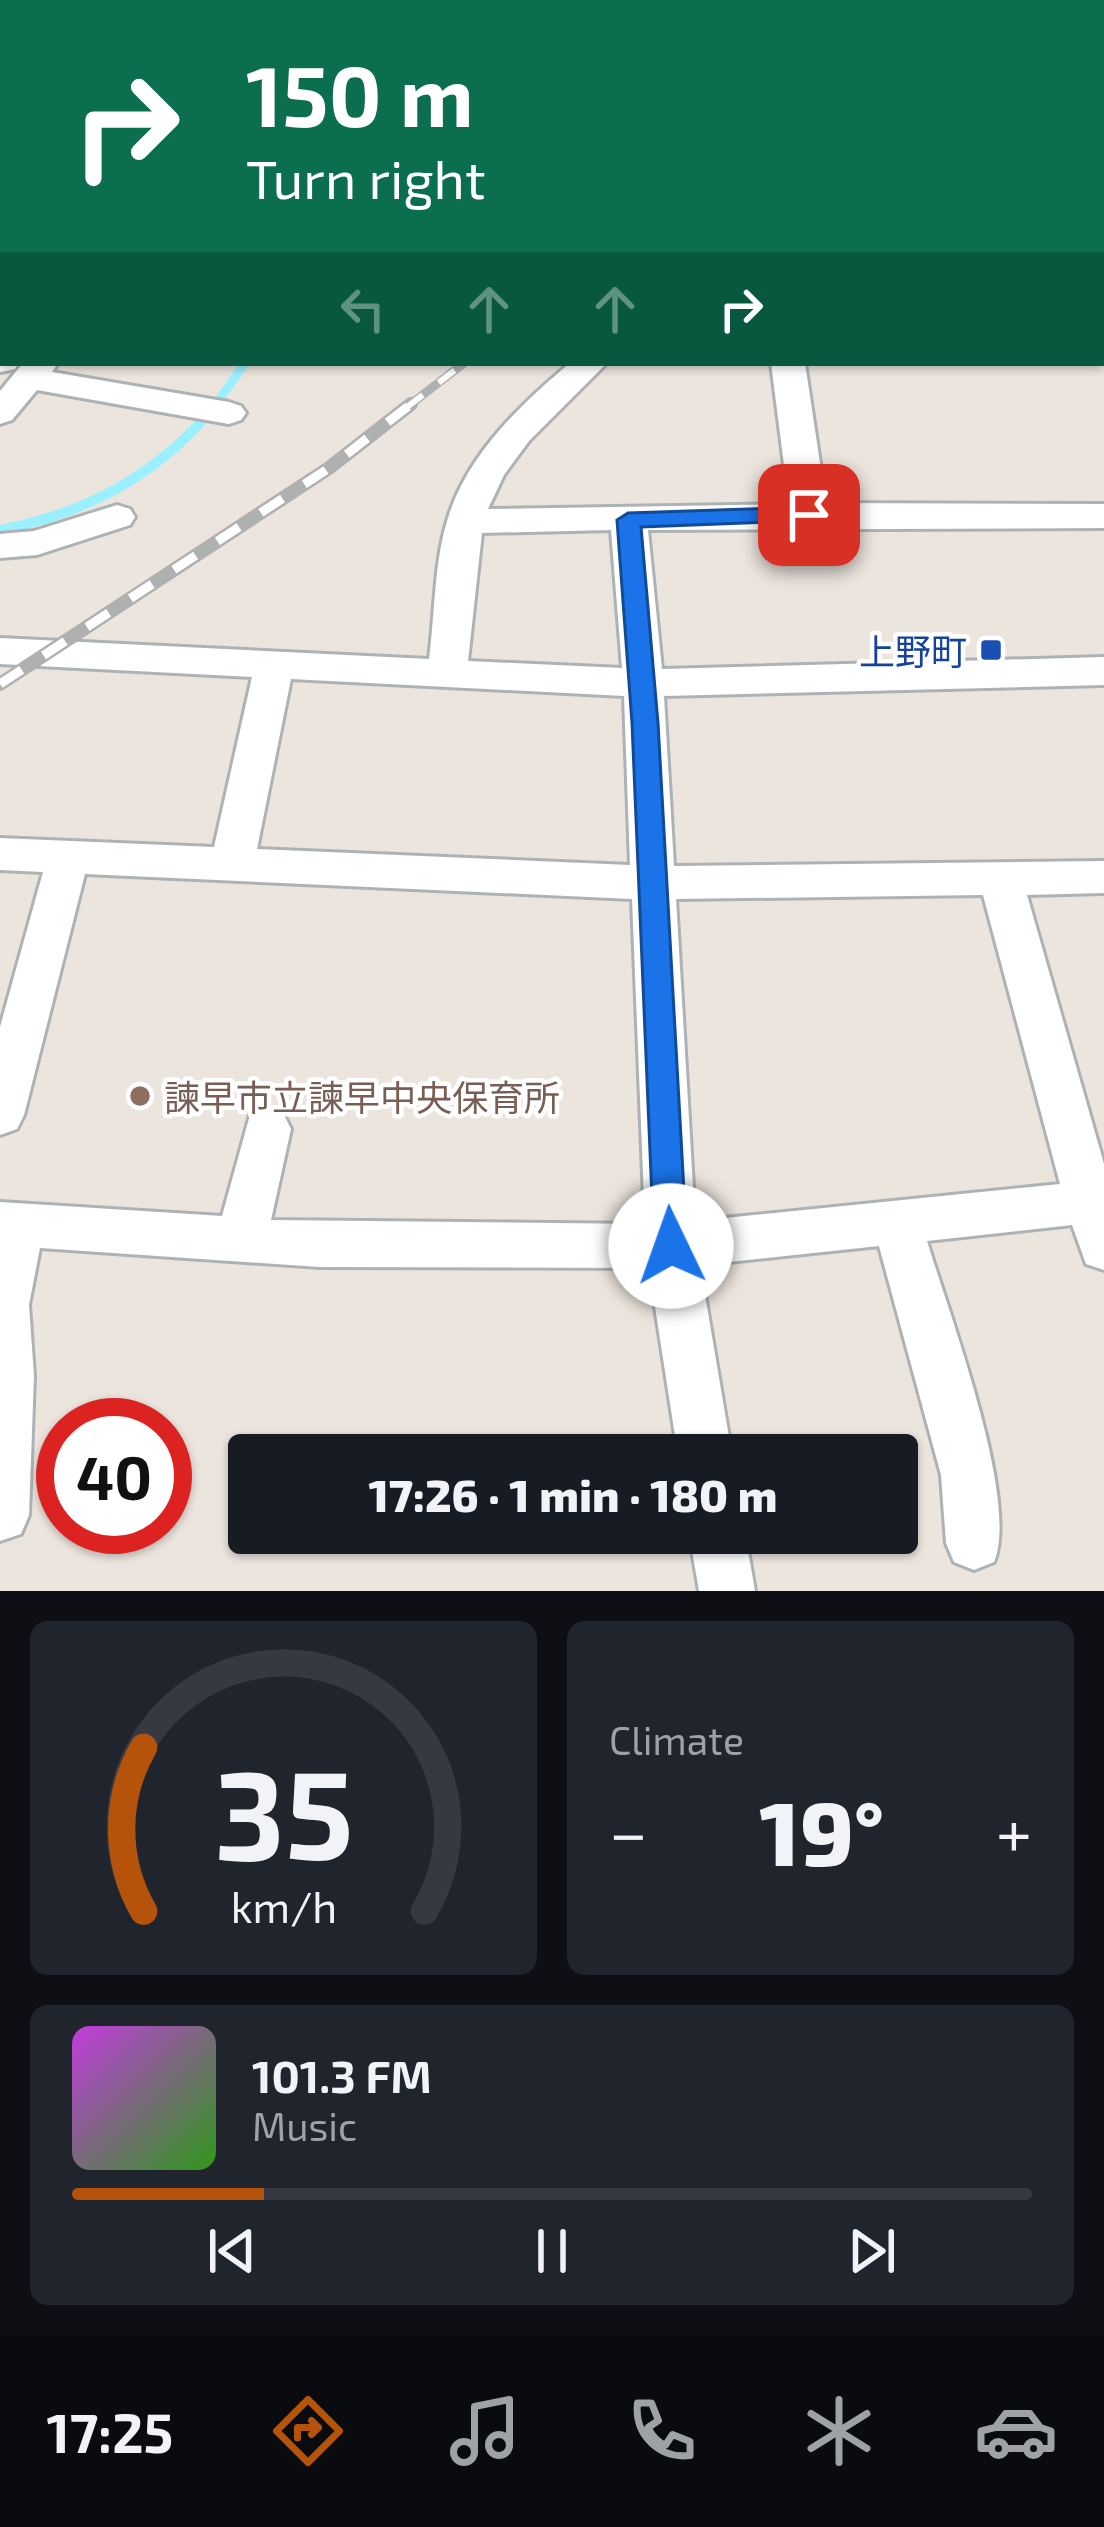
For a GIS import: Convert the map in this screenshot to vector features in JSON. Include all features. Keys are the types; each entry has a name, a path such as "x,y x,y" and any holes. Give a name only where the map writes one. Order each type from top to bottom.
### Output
{"street":[{"path":"0,413 19,366 230,413"},
{"path":"447,674 465,521 473,495 535,410 586,366"},
{"path":"788,366 809,515"},
{"path":"465,521 1104,516"},
{"path":"0,546 37,542 117,517"},
{"path":"628,520 643,683 671,1246 702,1434"},
{"path":"0,651 643,683 1104,671"},
{"path":"232,865 274,665"},
{"path":"0,854 654,883 1104,877"},
{"path":"0,1115 11,1033 68,858"},
{"path":"1,1515 8,1376 3,1305 10,1225 320,1245 671,1246 897,1222 1097,1225 1001,880"},
{"path":"241,1240 267,1130"},
{"path":"897,1222 968,1475 974,1544"},
{"path":"721,1554 727,1591"}],"waterway":[{"path":"214,407 243,366"},
{"path":"0,530 63,513 120,487 171,451 217,404"}],"railway":[{"path":"407,407 460,366"},
{"path":"0,684 329,468 411,404"}],"place":[{"name":"上野町","path":"991,650"},
{"name":"諫早市立諫早中央保育所","path":"140,1096"}],"route":[{"path":"671,1246 645,723 628,520 809,515"}]}
